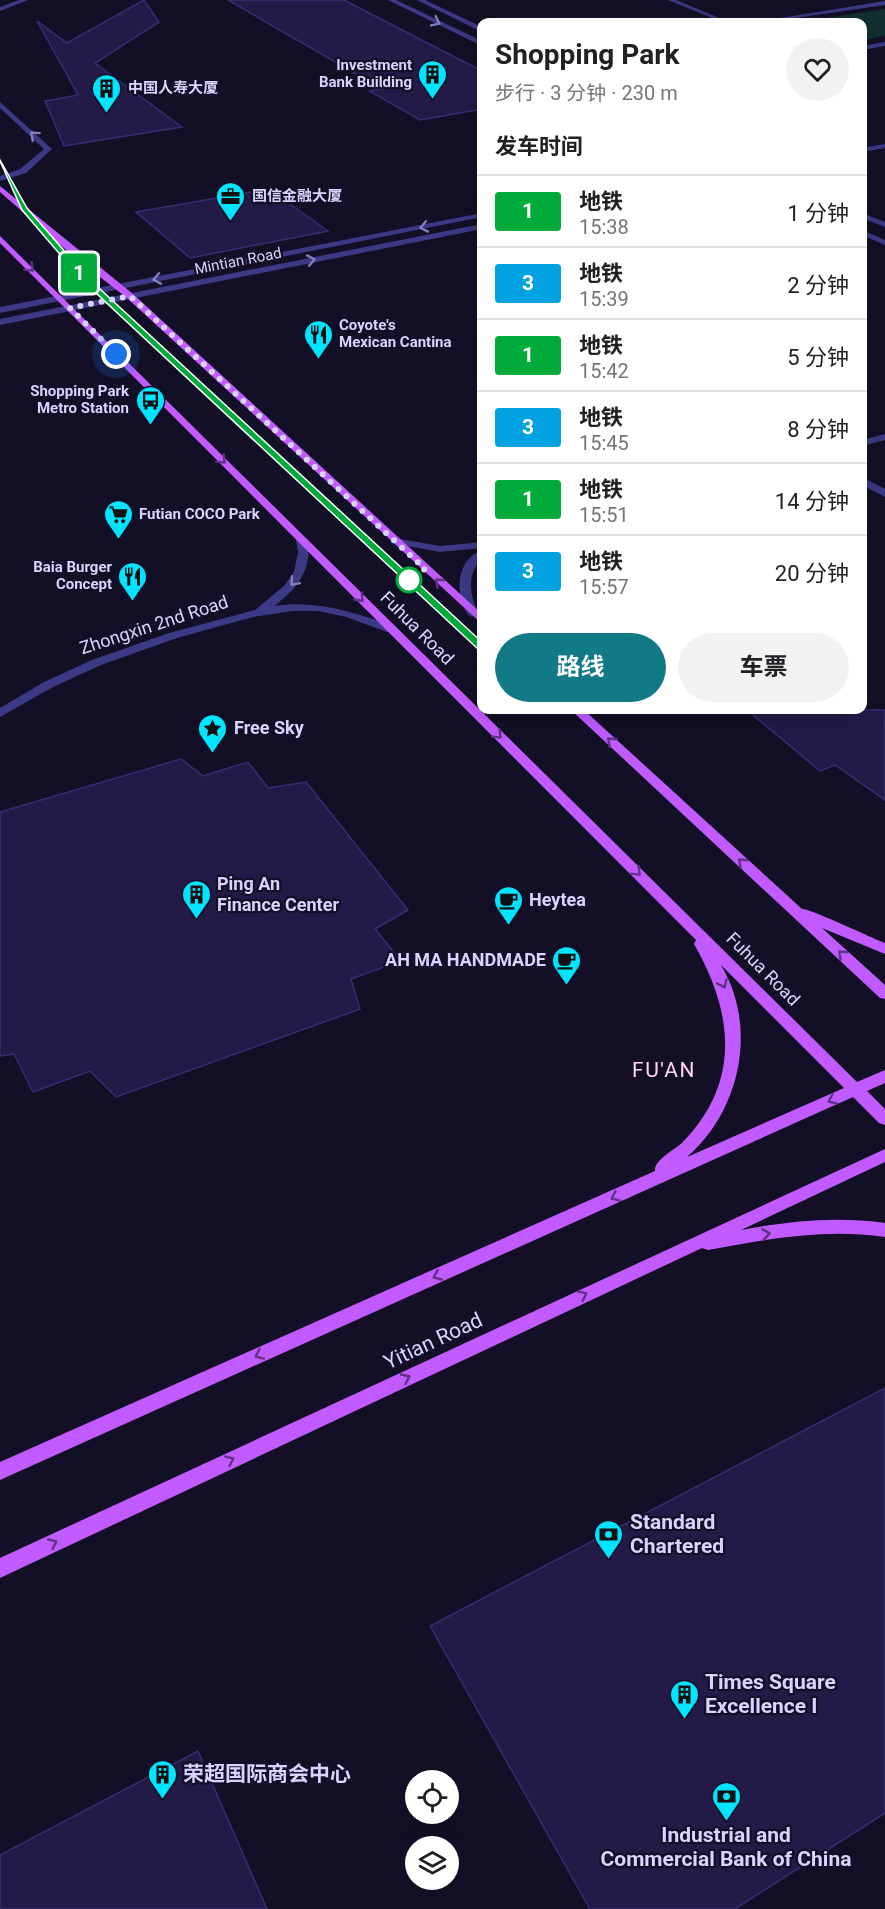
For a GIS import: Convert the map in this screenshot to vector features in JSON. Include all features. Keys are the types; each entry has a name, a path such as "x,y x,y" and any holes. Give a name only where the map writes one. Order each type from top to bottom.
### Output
{"main road":[{"path":"0,188 76,254 119,286 477,617"},
{"name":"Fuhua Road","path":"0,238 885,1119"},
{"path":"581,714 885,994"},
{"path":"785,902 838,930 885,949"},
{"path":"638,1186 674,1160 700,1132 722,1098 733,1064 736,1030 726,988 707,952 682,917"},
{"path":"0,1471 885,1076"},
{"name":"Yitian Road","path":"0,1568 885,1155"},
{"path":"688,1247 825,1224 863,1225 885,1230"}],"street":[{"path":"0,9 25,0"},
{"path":"391,0 477,43"},
{"path":"423,1 445,0"},
{"path":"671,0 716,18"},
{"path":"876,0 884,3"},
{"path":"423,1 477,28"},
{"path":"785,18 884,3"},
{"path":"867,47 885,44"},
{"path":"0,104 48,148 23,171 0,179"},
{"path":"867,149 885,146"},
{"name":"Mintian Road","path":"0,310 477,216"},
{"path":"867,216 885,225"},
{"name":"Mintian Road","path":"0,322 477,227"},
{"path":"867,234 885,243"},
{"path":"867,442 885,437"},
{"path":"867,483 885,494"},
{"name":"Zhongxin 2nd Road","path":"259,611 281,596 301,574 305,554 303,540"},
{"path":"395,541 440,549 477,545"},
{"path":"477,560 465,576 464,592 477,617"},
{"name":"Zhongxin 2nd Road","path":"0,713 47,684 91,662 141,644 259,611 321,608 391,629"}],"green space":[{"path":"885,9 885,36 867,39 867,18 825,18"}],"building":[{"path":"144,0 159,22 95,63 182,127 64,146 45,101 78,95 37,21 67,43"},
{"path":"228,0 344,0 477,68 477,110 420,120 369,91 382,89"},
{"name":"国信金融大厦","path":"269,189 328,231 190,258 136,212"},
{"path":"867,710 885,710 885,800 835,765 820,771 752,714 867,714"},
{"name":"Ping An Finance Center","path":"181,759 203,776 248,762 268,788 306,782 408,910 375,929 401,961 351,979 360,1009 116,1097 90,1071 33,1092 14,1054 0,1056 0,812"},
{"name":"Times Square Excellence I","path":"885,1388 885,1813 735,1909 590,1909 430,1626"},
{"name":"荣超国际商会中心","path":"198,1751 267,1909 0,1909 0,1855"}],"metro line":[{"name":"1","path":"0,161 24,209 84,279 477,642"}],"place":[{"name":"Investment Bank Building","path":"433,100"},
{"name":"中国人寿大厦","path":"107,114"},
{"name":"国信金融大厦","path":"231,222"},
{"name":"Coyote's Mexican Cantina","path":"318,360"},
{"name":"Shopping Park Metro Station","path":"150,426"},
{"name":"Futian COCO Park","path":"118,540"},
{"name":"Baia Burger Concept","path":"133,602"},
{"name":"Free Sky","path":"213,754"},
{"name":"Ping An Finance Center","path":"196,920"},
{"name":"Heytea","path":"508,926"},
{"name":"AH MA HANDMADE","path":"567,986"},
{"name":"Standard Chartered","path":"609,1560"},
{"name":"Times Square Excellence I","path":"684,1720"},
{"name":"荣超国际商会中心","path":"162,1800"},
{"name":"Industrial and Commercial Bank of China","path":"726,1822"}],"district":[{"name":"FU'AN","path":"664,1070"}],"route":[{"path":"116,354 70,308 130,296 425,569 409,580"}]}
